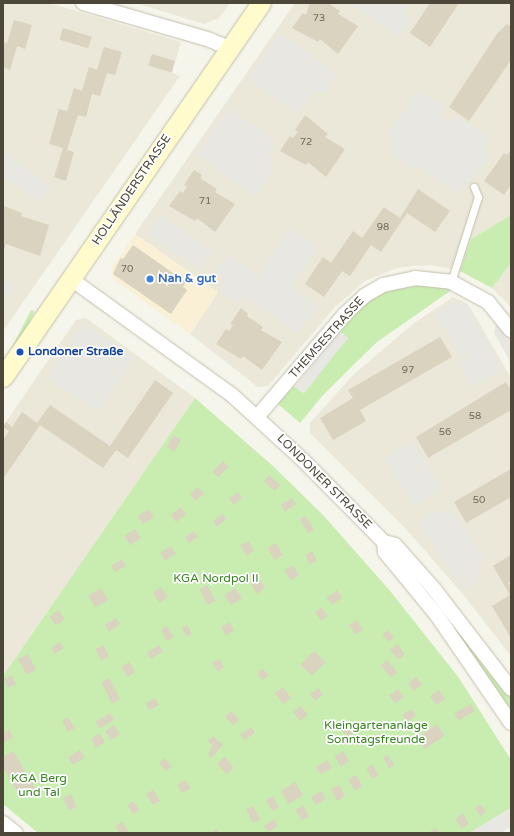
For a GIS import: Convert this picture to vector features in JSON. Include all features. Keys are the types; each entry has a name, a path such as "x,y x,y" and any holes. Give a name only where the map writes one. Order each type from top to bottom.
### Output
{"street":[{"path":"83,3 210,40 230,48"},
{"name":"HOLLÄNDERSTRASSE","path":"3,377 261,3"},
{"name":"LONDONER STRASSE","path":"71,279 166,345 257,417 340,496 384,542 395,545 434,589 511,689"},
{"name":"THEMSESTRASSE","path":"257,417 345,314 373,290 404,280 451,282 488,302 511,330"},
{"name":"LONDONER STRASSE","path":"384,542 385,552 436,614 511,723"},
{"path":"3,823 16,833"}],"lane":[{"path":"451,282 478,196 474,187"}],"shaded area":[{"path":"3,3 49,3 181,42 172,73 180,76 3,331"},
{"path":"135,3 230,3 219,18 204,24"},
{"path":"295,3 511,3 511,215 471,239 460,271 431,265 412,266 397,268 365,281 335,307 268,386 258,387 190,334 218,292 135,234"},
{"path":"350,3 408,3 402,12 411,18 398,37"},
{"path":"279,34 337,74 322,95 314,89 297,114 248,79"},
{"path":"419,90 444,108 439,115 451,123 457,116 490,139 483,149 490,154 467,187 464,185 458,194 416,165 413,169 388,152 395,141 387,135"},
{"path":"228,108 275,141 267,154 274,159 270,166 274,169 255,196 197,154"},
{"path":"3,151 51,187 39,202 3,175"},
{"path":"161,216 212,252 199,270 148,234"},
{"path":"291,228 318,247 290,286 317,306 297,333 245,297 232,301 219,292 226,281 215,274 228,255 257,275 249,289"},
{"path":"135,234 218,292 190,334 113,279 111,269"},
{"path":"511,263 511,307 492,288"},
{"path":"3,278 14,288 3,301"},
{"path":"453,297 468,304 511,378 511,656 462,593 405,528 310,433 310,423 353,375 414,323"},
{"path":"453,302 455,306 462,302 467,305 503,370 472,387 459,365 468,360 466,356 462,358 435,313"},
{"path":"86,318 195,398 3,676 3,426 76,320"},
{"path":"497,319 511,341 511,363 494,333"},
{"path":"84,324 134,358 97,411 48,378"},
{"path":"339,331 348,338 304,394 295,387"},
{"path":"412,441 441,490 414,506 385,457"},
{"path":"434,511 453,512 483,557 476,582 462,589 418,521"},
{"path":"511,808 511,827 501,833 469,833"}],"green space":[{"path":"511,215 511,263 492,288 460,271 471,239"},
{"path":"421,285 453,289 377,342 323,395 300,423 278,404 294,386 302,392 348,338 339,331 369,300 386,291"},
{"path":"31,310 35,312 13,354 10,352"},
{"path":"195,398 273,466 324,516 391,592 459,678 511,760 511,808 469,833 38,833 3,804 3,676"},
{"path":"388,546 483,657 511,696 511,711"}],"building":[{"path":"310,3 328,3 340,11 338,14 358,26 338,54 320,39 318,42 292,28 303,13 306,15"},
{"path":"430,3 459,3 430,47 410,33"},
{"path":"14,20 32,25 25,49 17,46 10,70 3,67 3,42 7,43"},
{"path":"507,24 511,27 511,60 469,121 449,107 497,34"},
{"path":"63,28 92,37 88,48 59,39"},
{"path":"104,47 122,52 115,75 107,73 100,96 92,94 86,117 78,115 67,150 74,152 66,181 54,177 63,148 49,144 59,109 67,111 74,88 82,91 89,67 97,70"},
{"path":"152,54 175,61 171,72 148,65"},
{"path":"305,115 328,134 325,137 345,149 326,177 308,162 306,165 280,151 290,136 293,138 298,132 295,130"},
{"path":"511,150 511,185 504,195 484,181 504,153 507,155"},
{"path":"194,170 202,175 200,178 217,189 215,192 235,204 215,232 197,218 195,221 169,206 180,191 183,193 187,187 184,185"},
{"path":"418,189 450,211 435,232 407,213 381,252 371,245 350,276 342,271 324,297 305,284 323,257 331,263 353,231 362,238 384,207 400,218"},
{"path":"4,206 22,213 21,216 49,225 40,256 6,244 3,252"},
{"name":"Nah & gut","path":"133,245 186,282 183,287 187,290 171,314 113,274 121,258 123,259"},
{"path":"241,308 248,314 247,316 263,327 261,330 282,342 262,370 243,356 241,359 216,344 226,329 229,331 233,325 230,324"},
{"path":"440,337 452,357 360,410 366,421 333,440 320,418 353,398 348,390"},
{"path":"155,380 173,393 128,458 116,450 103,468 40,425 3,479 3,440 9,431 3,427 6,422 12,427 22,412 37,423 50,405 110,446"},
{"path":"506,382 511,390 511,410 428,458 416,437"},
{"path":"174,435 182,440 174,452 167,447"},
{"path":"223,461 229,467 218,477 212,472"},
{"path":"511,469 511,497 466,523 454,502"},
{"path":"269,475 280,485 275,491 264,481"},
{"path":"198,487 204,494 196,501 190,494"},
{"path":"237,492 242,497 234,505 229,499"},
{"path":"292,498 296,505 285,511 281,504"},
{"path":"181,507 186,514 176,522 170,515"},
{"path":"149,509 154,518 142,524 138,515"},
{"path":"223,514 226,520 216,527 213,521"},
{"path":"306,516 314,530 308,533 300,520"},
{"path":"135,529 141,538 130,545 124,536"},
{"path":"194,531 198,537 189,543 185,537"},
{"path":"249,541 254,551 246,556 240,545"},
{"path":"276,543 283,555 274,560 267,548"},
{"path":"171,546 176,554 165,561 160,553"},
{"path":"312,551 317,561 310,564 305,555"},
{"path":"511,555 511,581 508,583 511,587 511,638 492,606 510,595 493,566"},
{"path":"122,559 126,566 115,572 111,566"},
{"path":"293,565 299,575 291,580 284,570"},
{"path":"259,579 265,588 257,594 251,585"},
{"path":"207,585 216,601 208,605 199,589"},
{"path":"161,587 168,597 160,603 153,593"},
{"path":"101,588 108,600 95,608 88,596"},
{"path":"235,588 242,598 231,605 224,595"},
{"path":"337,590 342,597 332,605 326,598"},
{"path":"321,607 328,616 321,621 315,612"},
{"path":"58,610 65,619 56,625 49,617"},
{"path":"116,618 120,625 109,631 105,624"},
{"path":"357,620 363,630 355,635 349,625"},
{"path":"230,622 234,630 226,636 221,627"},
{"path":"187,625 192,634 187,637 182,628"},
{"path":"167,626 174,637 167,641 161,630"},
{"path":"387,630 394,637 389,642 382,635"},
{"path":"60,642 64,648 55,654 51,648"},
{"path":"397,644 405,654 398,660 390,650"},
{"path":"103,645 109,656 101,661 95,649"},
{"path":"159,645 163,652 151,659 147,652"},
{"path":"314,651 325,662 312,676 301,664"},
{"path":"28,654 36,670 26,675 18,659"},
{"path":"219,659 224,667 218,672 212,663"},
{"path":"387,660 397,672 391,677 381,665"},
{"path":"129,662 135,672 127,677 121,667"},
{"path":"262,668 269,675 263,680 257,674"},
{"path":"12,675 16,684 8,688 4,679"},
{"path":"416,677 422,685 414,691 408,683"},
{"path":"109,678 120,699 112,703 101,682"},
{"path":"283,687 291,698 283,704 275,693"},
{"path":"318,688 323,694 315,701 310,694"},
{"path":"398,689 404,697 395,704 389,696"},
{"path":"439,690 445,699 436,705 430,696"},
{"path":"155,698 159,705 149,710 145,704"},
{"path":"471,704 475,711 459,720 455,714"},
{"path":"301,706 308,715 300,721 293,712"},
{"path":"412,709 416,716 406,721 402,714"},
{"path":"231,711 239,720 233,725 225,716"},
{"path":"110,713 114,720 99,728 95,722"},
{"path":"68,717 75,728 68,732 62,721"},
{"path":"347,722 353,733 346,737 340,726"},
{"path":"437,724 445,736 425,749 417,737"},
{"path":"114,725 120,734 111,740 105,731"},
{"path":"251,727 255,733 244,740 240,734"},
{"path":"9,730 13,737 3,743 3,733"},
{"path":"100,733 105,742 96,748 91,739"},
{"path":"379,734 383,741 372,747 368,740"},
{"path":"213,736 223,745 211,758 208,755 212,745 207,741"},
{"path":"80,750 85,758 73,765 68,757"},
{"path":"13,751 37,791 22,799 3,768 3,757"},
{"path":"343,751 349,761 341,766 334,756"},
{"path":"388,755 394,765 389,768 383,758"},
{"path":"225,757 234,768 226,774 217,763"},
{"path":"165,758 172,767 165,772 159,763"},
{"path":"327,760 332,768 321,775 316,767"},
{"path":"372,764 379,775 372,779 366,768"},
{"path":"356,775 362,786 354,791 348,779"},
{"path":"185,780 191,788 183,793 177,785"},
{"path":"295,782 303,795 289,804 281,791"},
{"path":"339,785 345,797 337,801 331,789"},
{"path":"153,790 160,801 153,805 146,794"},
{"path":"321,791 326,799 316,805 311,797"},
{"path":"71,794 77,807 69,810 63,798"},
{"path":"273,796 279,807 272,811 266,800"},
{"path":"133,801 139,810 133,814 127,805"},
{"path":"480,804 486,812 480,816 474,808"},
{"path":"303,805 310,816 302,821 295,810"},
{"path":"253,806 260,819 253,823 246,810"},
{"path":"463,814 469,824 461,829 455,819"},
{"path":"274,819 278,826 268,832 264,826"},
{"path":"123,822 129,833 119,833 115,826"},
{"path":"436,828 440,833 428,833"},
{"path":"217,829 219,833 210,833"}],"place":[{"name":"Nah & gut","path":"150,279"},
{"name":"Londoner Straße","path":"20,352"}],"park label":[{"name":"KGA Nordpol II","path":"216,579"},
{"name":"Kleingartenanlage Sonntagsfreunde","path":"376,733"},
{"name":"KGA Berg und Tal","path":"39,786"}]}
